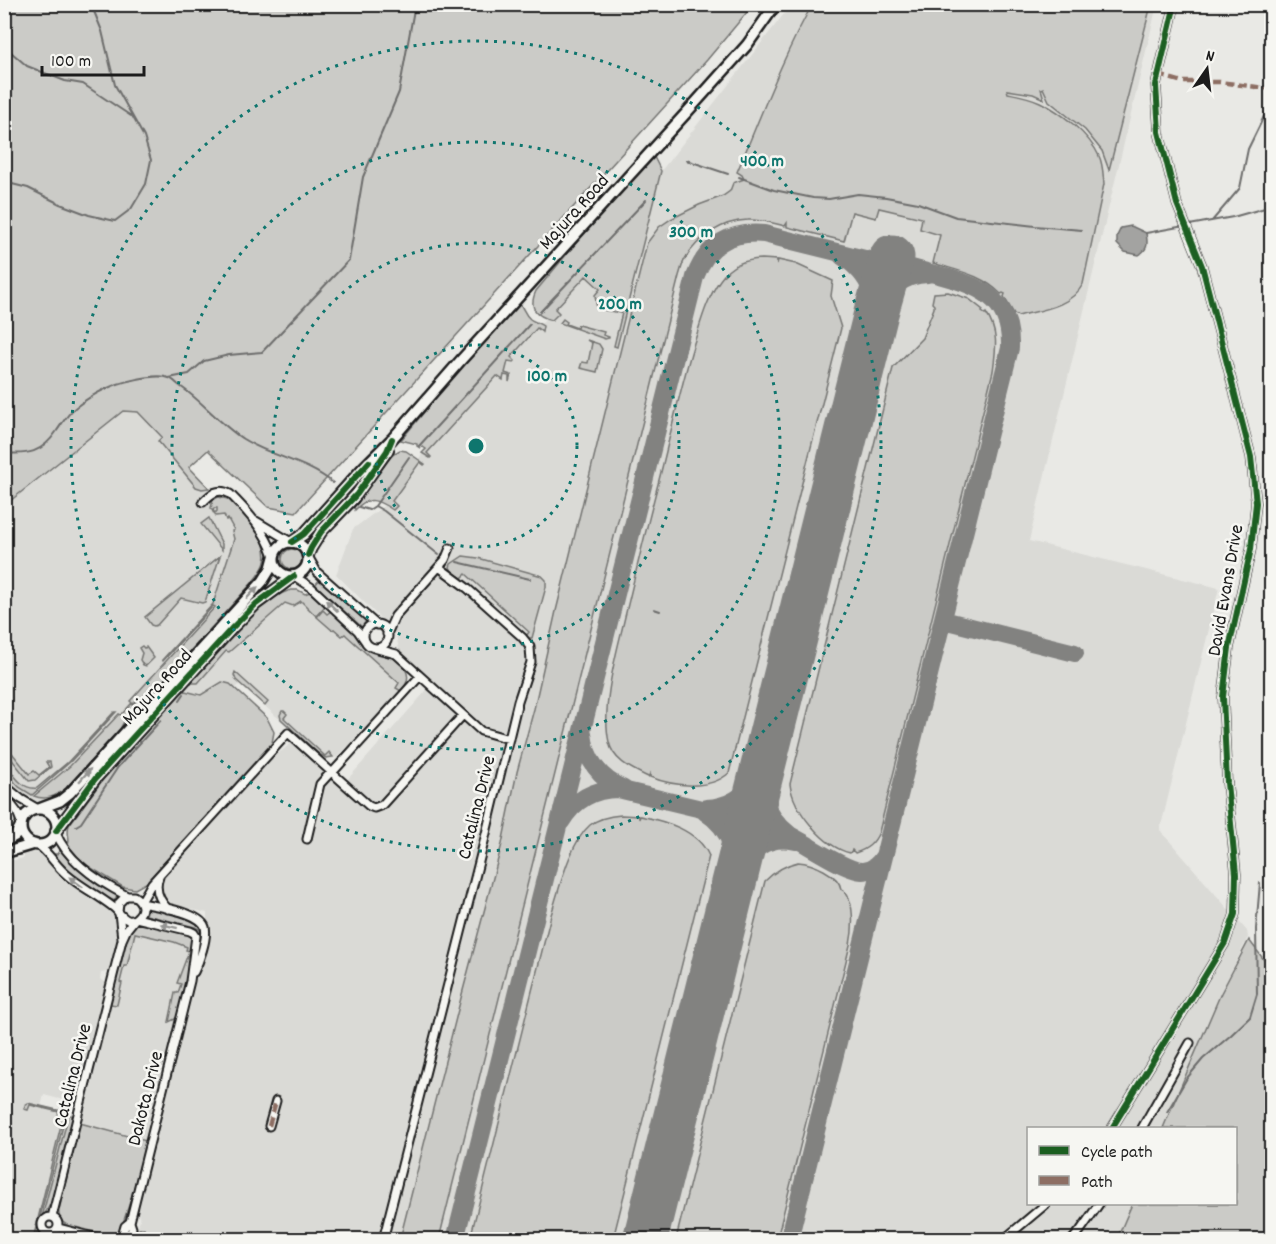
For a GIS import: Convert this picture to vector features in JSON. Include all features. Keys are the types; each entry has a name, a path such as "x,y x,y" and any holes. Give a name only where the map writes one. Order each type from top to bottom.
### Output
{"main road":[{"name":"Majura Road","path":"292,542 304,534 392,439 736,58 776,4"},
{"name":"Majura Road","path":"309,557 309,551 321,532 355,497 387,451 392,439"},
{"path":"286,542 303,546 309,557 304,571 294,576 285,575 280,571 274,557 279,546 286,542"},
{"name":"Majura Road","path":"38,809 60,801 70,793 263,581 271,568 274,557"},
{"name":"Majura Road","path":"56,832 95,779 233,627 256,604 294,576"},
{"path":"4,842 15,836 27,813 38,809 47,810 57,823 56,832 49,842 4,853"},
{"path":"21,823 24,836 36,844"}],"street":[{"name":"David Evans Drive","path":"1113,1127 1225,943 1235,914 1236,874 1227,783 1223,697 1229,648 1251,549 1256,503 1251,457 1202,266 1177,204 1159,132 1156,85 1175,4"},
{"path":"203,502 215,492 225,492 232,496 267,539 274,557"},
{"path":"251,518 292,542"},
{"path":"365,641 366,630 395,616 447,558 450,548"},
{"path":"309,557 317,572 377,625 384,628 396,654 420,676 482,732 509,739"},
{"name":"Catalina Drive","path":"383,1239 518,701 531,662 530,647 522,637 473,592 439,567"},
{"path":"294,576 311,587 357,630 370,646 396,654"},
{"path":"374,648 384,645 387,641 395,616"},
{"path":"307,839 320,784 420,676"},
{"path":"119,913 118,903 122,898 143,890 152,883 288,733 370,807 378,807 463,715"},
{"path":"4,785 38,809"},
{"path":"4,795 17,812 21,823"},
{"path":"56,832 61,843 79,865 93,875 128,896 136,897 141,902 194,916 202,921 206,933 190,981"},
{"path":"36,844 48,853 67,875 112,906 125,919 135,919 195,934 190,981"},
{"path":"161,873 157,881 157,891 168,909"},
{"path":"135,919 141,912 141,902 152,883"},
{"name":"Catalina Drive","path":"119,913 122,940"},
{"name":"Catalina Drive","path":"52,1217 122,940 135,919"},
{"name":"Dakota Drive","path":"130,1239 132,1228 130,1222 190,981"},
{"path":"1143,1127 1190,1043"},
{"path":"269,1126 276,1101"},
{"path":"1003,1239 1044,1205"},
{"path":"1072,1239 1098,1205"},
{"path":"52,1217 57,1221 58,1228 51,1234 43,1230 43,1221 52,1217"},
{"name":"Dakota Drive","path":"121,1239 125,1226 130,1222"},
{"path":"58,1228 105,1239"}],"shaded area":[{"path":"5,4 753,5 707,60 296,512 268,507 208,450 189,467 209,488 196,487 158,441 162,437 138,412 123,411 5,505"},
{"path":"791,5 1157,5 1029,541 1219,588 1160,830 1247,931 1248,937 1221,993 1164,1127 1027,1127 1027,1205 1132,1205 1117,1239 135,1240 135,1232 140,1219 138,1213 140,1201 209,928 207,913 174,905 165,899 161,890 162,878 265,764 298,738 347,780 434,682 399,650 396,634 336,574 353,529 385,505 423,453 585,275 600,289 629,297 661,171"},
{"path":"812,5 1151,5 1109,170 1102,151 1085,130 1049,101 1043,88 1041,89 1044,99 1033,94 1007,90 1008,93 1028,97 1057,112 1089,140 1100,159 1104,184 1083,284 1078,292 1063,303 1018,316 1014,314 1004,297 1005,294 1001,294 977,278 933,263 940,235 920,229 922,218 879,208 876,218 852,212 844,241 787,227 787,223 785,226 748,220 720,227 704,237 690,251 679,276 439,1239 400,1239 502,844 517,772 647,243 659,227 671,219 723,196 730,191 733,183 744,179 737,172 781,66"},
{"path":"653,155 661,171 617,347 614,346 622,313 597,309 595,295 600,289 586,276 555,309 559,313 552,320 538,314 533,307 536,291"},
{"path":"1131,226 1146,233 1147,246 1139,255 1125,252 1117,244 1117,236 1121,228"},
{"path":"749,260 777,260 777,264 778,260 796,264 833,281 831,296 841,328 729,773 721,779 701,785 669,783 650,777 650,774 648,777 630,767 611,749 607,728 610,681 680,395 705,310 715,287 729,270"},
{"path":"948,292 969,299 986,313 990,320 996,341 993,371 879,832 867,848 855,853 852,850 850,853 830,843 811,826 797,805 790,784 893,368 922,338 934,308 932,303 934,293"},
{"path":"519,303 530,319 543,326 542,332 537,328 511,357 514,362 508,361 505,373 511,375 509,382 509,376 504,375 503,380 497,376 427,453 430,458 422,453 426,449 423,447 420,448 417,444 401,440 425,411 423,409"},
{"path":"563,319 567,322 566,324 577,328 578,325 604,332 603,335 609,338 605,339 560,323"},
{"path":"587,340 599,344 602,349 597,372 580,368 582,362 588,363 592,343"},
{"path":"123,411 138,412 218,497 229,500 263,537 269,552 268,561 253,586 251,584 151,694 135,707 120,729 68,785 70,787 53,799 38,802 21,794 5,778 4,505"},
{"path":"400,450 406,451 425,464 420,462 392,501 397,506 393,510 378,502 369,501 364,502 355,510 354,507 387,460"},
{"path":"218,497 231,501 265,541 263,542 266,555 264,565 251,584 151,694 133,704 130,701 215,607 213,606 163,661 213,604 234,539 232,531 234,530 228,519 226,520 224,515 216,516 214,512 217,512 217,508 214,508 213,512 211,508 213,500"},
{"path":"209,518 222,544 222,550 201,524"},
{"path":"288,549 296,549 302,555 302,563 296,569 288,569 282,563 282,555"},
{"path":"220,556 205,602 181,598 157,625 151,625 145,617"},
{"path":"463,556 542,576 546,580 532,638 526,636 529,632 466,574 462,578 453,573 451,564"},
{"path":"320,579 366,621 362,627 315,585"},
{"path":"291,590 298,590 305,594 310,592 357,635 366,648 391,654 407,671 408,681 404,688 349,748 348,746 336,758 334,756 326,758 320,755 240,684 235,689 222,682 201,695 189,692 179,694 248,619 270,601"},
{"path":"298,590 305,594 310,592 325,606 316,616 301,601 293,606 285,603 229,652 226,651 198,683 189,683 251,616 278,595"},
{"path":"323,610 327,614 331,611 349,626 368,650 389,654 403,666 408,677 401,691 396,688 399,683 345,634 342,636 334,629 332,630 317,617"},
{"path":"146,647 154,658 146,666 140,660 142,653 139,648"},
{"path":"235,672 268,702 265,706 236,680"},
{"path":"222,682 230,684 267,718 274,732 272,743 146,883 135,889 123,887 88,866 78,857 68,845 69,825 104,778 180,693 185,691 201,695"},
{"path":"131,704 135,707 120,729 66,788 51,797 34,796 70,766"},
{"path":"282,711 287,714 284,718 325,756 329,752 333,757 326,758 319,754 281,719"},
{"path":"116,712 71,761 32,795 19,787 5,771 5,763 22,784 37,788 68,762"},
{"path":"4,743 29,774 34,771 39,775 49,767 46,762 50,762 51,767 35,780 29,781 5,751"},
{"path":"621,815 639,816 639,819 640,816 650,818 680,828 697,839 709,856 613,1239 470,1239 551,915 566,867 577,843 590,825 604,818"},
{"path":"60,850 80,870 117,895 115,901 89,887 67,869 54,854"},
{"path":"22,853 43,855 75,887 113,911 116,915 119,936 111,968 101,973 100,979 105,982 106,987 78,1099 71,1102 44,1095 41,1106 70,1114 73,1119 51,1204 41,1221 41,1239 5,1240 5,862 24,858"},
{"path":"798,862 817,867 830,874 839,884 846,893 851,906 852,931 777,1239 676,1239 765,881 780,869"},
{"path":"148,907 186,917 193,921 202,932 195,927 146,915"},
{"path":"138,922 192,937 189,967 146,1141 80,1123 128,933"},
{"path":"139,922 187,933 193,939 178,1015 169,1022 175,993 178,993 181,984 177,983 189,951 186,950 187,947 174,942 135,933 127,966 124,966 120,982 122,983 117,1005 110,1004 128,933 133,925"},
{"path":"1249,940 1271,969 1271,1239 1117,1239 1132,1205 1237,1205 1237,1127 1163,1127 1221,993"},
{"path":"28,1103 66,1112 36,1239 33,1239 62,1121 57,1119 59,1112 30,1105 28,1110 24,1109"},
{"path":"69,1113 73,1121 53,1199 41,1221"},
{"path":"80,1123 146,1141 132,1196 120,1232 116,1236 67,1225 60,1217 59,1210"},
{"path":"144,1228 143,1234 164,1239 135,1240 135,1232"},
{"path":"63,1233 92,1240 52,1240 57,1234"}],"waterway":[{"path":"4,182 28,188 89,215 115,221 131,209 146,184 151,160 144,137 115,85 102,31 91,4"},
{"path":"169,378 189,374 204,361 229,355 262,352 349,260 363,177 399,92 415,4"},
{"path":"4,46 27,66 65,81 83,84 131,116"},
{"path":"1212,221 1240,188 1248,149 1272,100"},
{"path":"686,160 728,174"},
{"path":"739,177 774,190 813,198 829,199 858,194 886,197 918,203 956,217 1082,230"},
{"path":"540,312 646,200"},
{"path":"1146,233 1233,217 1272,206"},
{"path":"419,446 530,324"},
{"path":"4,453 20,454 40,448 51,439 73,410 103,390 125,382 161,376 173,380 243,439 312,469 333,483"},
{"path":"375,506 409,457"},
{"path":"359,507 369,510 375,506 384,511 439,555"},
{"path":"457,562 530,579"},
{"path":"654,609 660,611"},
{"path":"180,700 184,694"},
{"path":"76,826 81,823 118,767 161,720"},
{"path":"1167,1112 1187,1078 1203,1059 1250,1017 1257,994 1256,929 1260,883"}],"taxiway":[{"path":"455,1240 695,277 706,256 721,242 752,234 764,234 889,265"},
{"path":"842,256 861,272 871,289 873,299 871,334"},
{"path":"789,1240 1010,348 1005,316 989,296 965,283 890,263"},
{"path":"876,313 885,297 896,285 910,277 928,274"},
{"path":"943,620 1075,653"},
{"path":"706,808 724,805 738,798 749,788 758,776 764,761 777,714"},
{"path":"583,733 587,751 595,767 608,780 624,789"},
{"path":"767,755 763,779 764,799 773,818 790,835 836,862 855,870 866,871 884,856"},
{"path":"561,822 566,814 585,797 600,791 618,789 764,824 808,845"},
{"path":"705,812 722,827 732,846 735,867 733,889"},
{"path":"736,876 747,859 760,846 776,840 796,841"}],"runway":[{"path":"645,1240 876,313 892,257"}],"marked path":[{"path":"1158,75 1183,82 1220,82 1272,89"},
{"path":"269,1126 276,1101"}],"cycle path":[{"path":"1113,1127 1225,943 1235,914 1236,874 1227,783 1223,697 1229,648 1251,549 1256,503 1251,457 1202,266 1177,204 1159,132 1156,85 1175,4"},
{"path":"308,555 321,532 357,494 387,451 392,439"},
{"path":"292,542 304,534 369,462"},
{"path":"56,831 95,779 233,627 256,604 294,576"}]}
